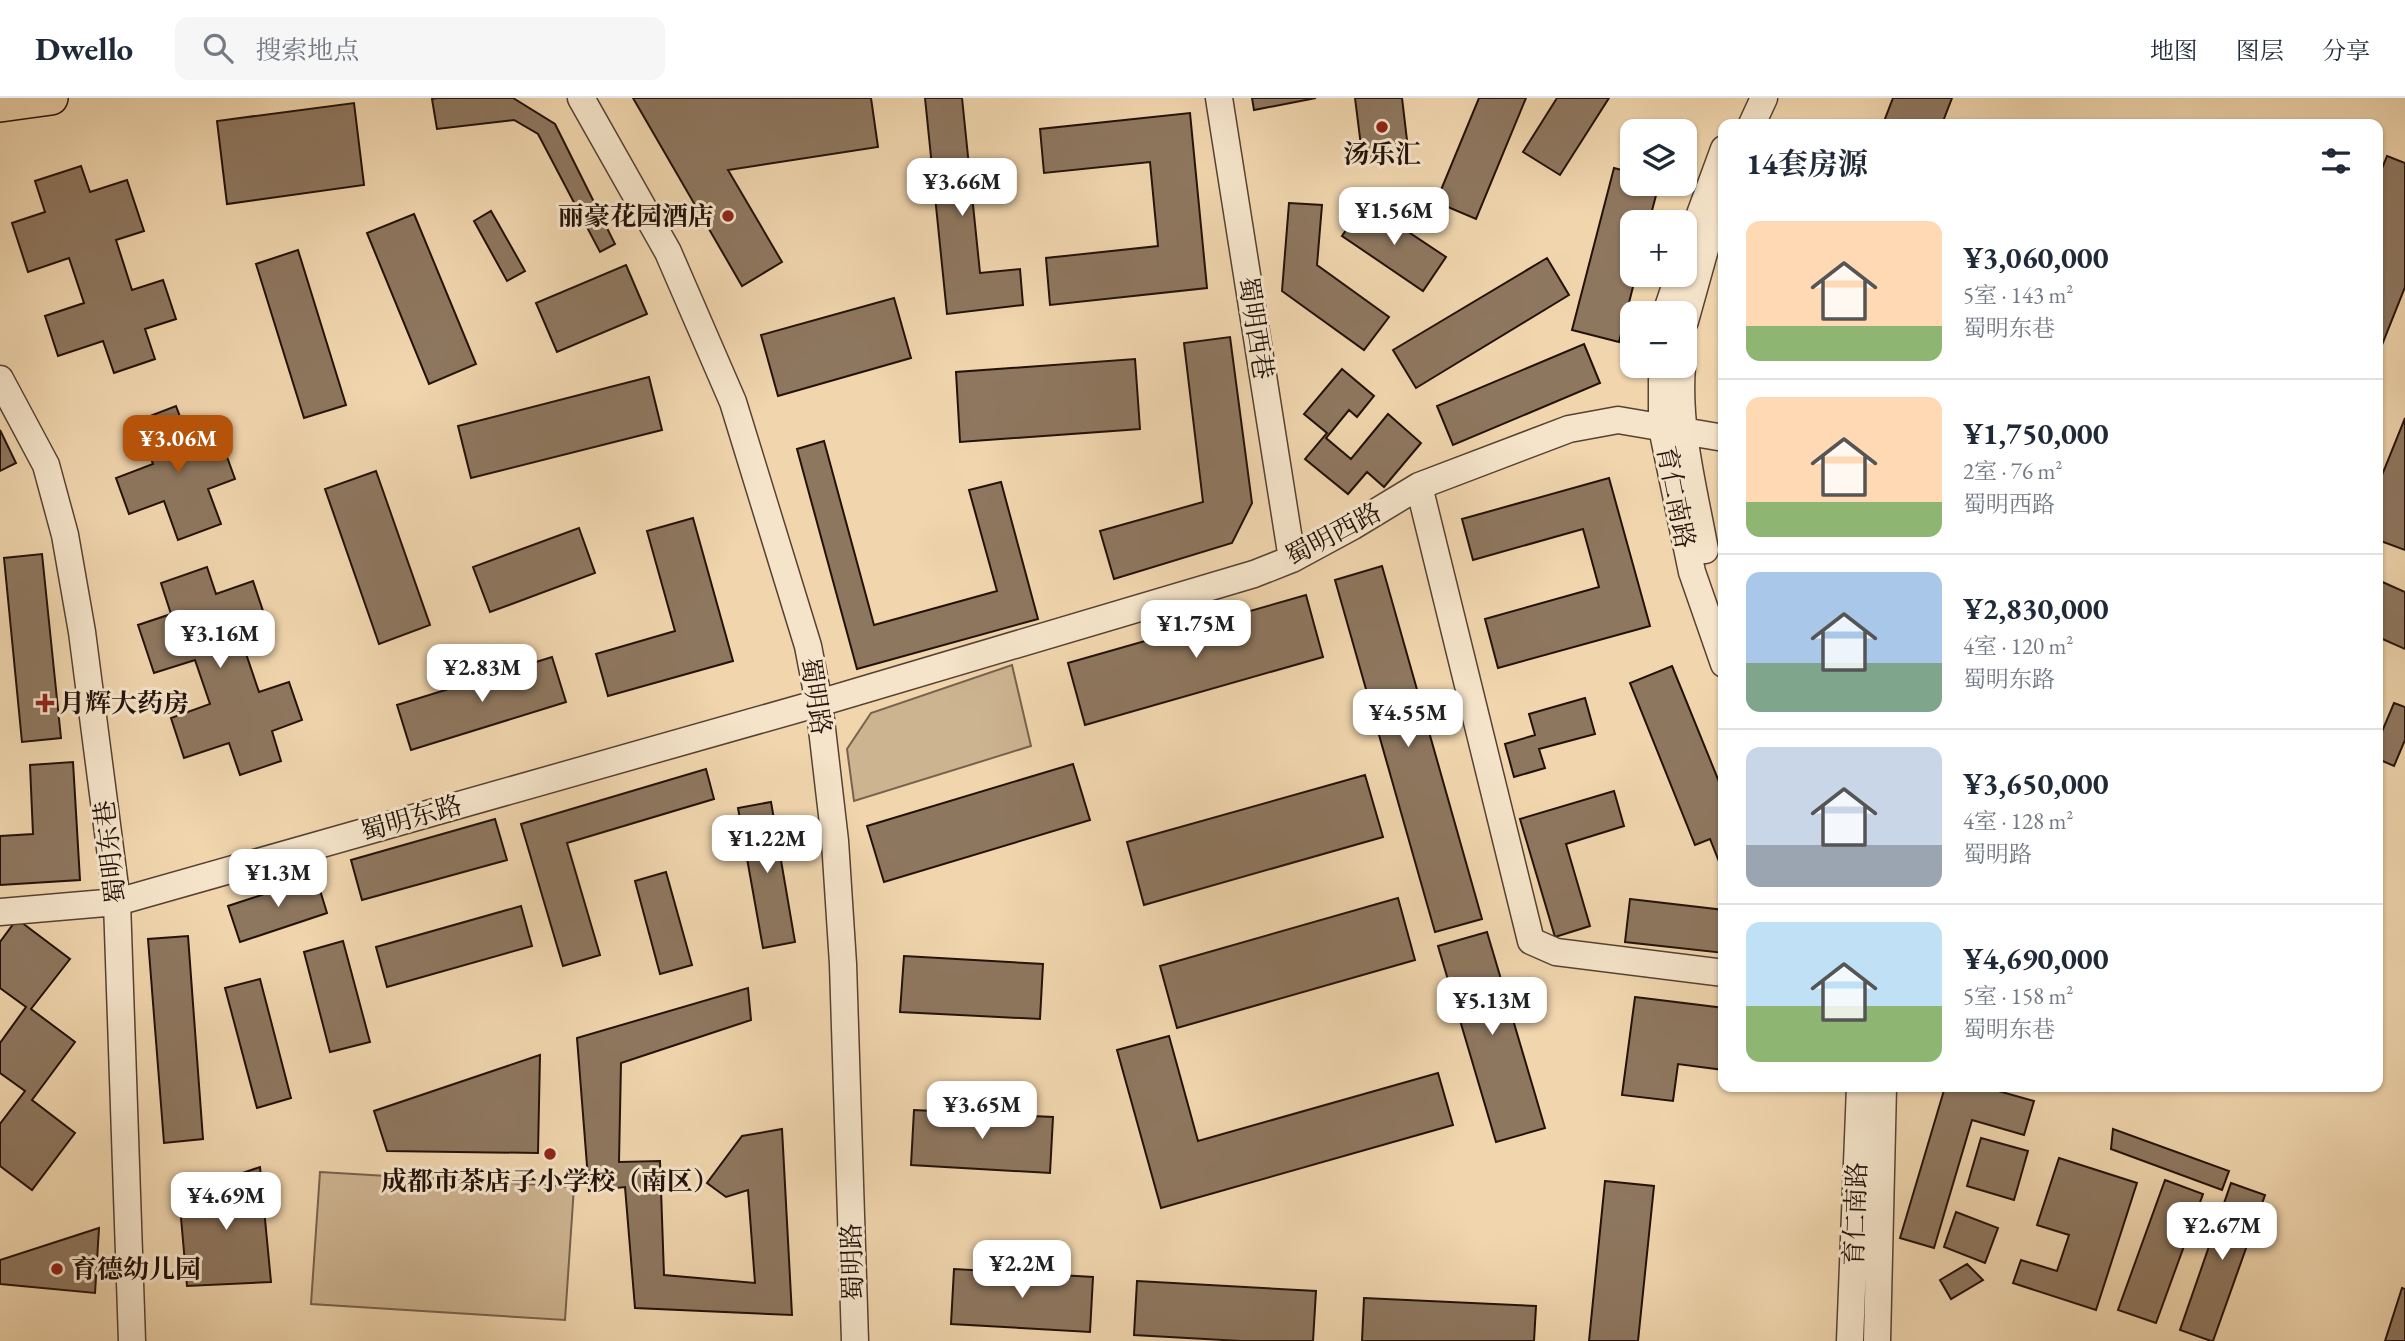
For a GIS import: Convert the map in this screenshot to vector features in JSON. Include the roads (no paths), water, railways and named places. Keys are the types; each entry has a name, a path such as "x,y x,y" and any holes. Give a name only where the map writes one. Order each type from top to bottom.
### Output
{"main road":[{"path":"0,105 51,98"}],"street":[{"name":"蜀明路","path":"581,98 668,252 733,402 808,646 819,703 835,841 843,964 855,1341"},
{"name":"蜀明西巷","path":"1219,98 1292,559"},
{"path":"1736,119 1746,98"},
{"path":"1754,119 1764,98"},
{"path":"1697,220 1718,163"},
{"path":"1691,301 1718,210"},
{"name":"育仁南路","path":"1664,378 1692,572 1718,647"},
{"path":"1681,378 1673,430 1709,574 1718,599"},
{"name":"蜀明东巷","path":"0,379 46,465 65,535 82,632 117,902 132,1341"},
{"name":"蜀明西路","path":"819,703 1254,574 1292,559 1419,486 1569,429 1619,420 1718,437"},
{"path":"1419,486 1531,941 1556,952 1718,972"},
{"name":"蜀明东路","path":"0,912 117,902 819,703"},
{"name":"育仁南路","path":"1850,1341 1860,1092"},
{"path":"1877,1341 1883,1092"}],"place":[{"name":"汤乐汇","path":"1382,127"},
{"name":"丽豪花园酒店","path":"728,216"},
{"name":"月辉大药房","path":"45,703"},
{"name":"成都市茶店子小学校（南区）","path":"550,1154"},
{"name":"育德幼儿园","path":"57,1269"}]}
